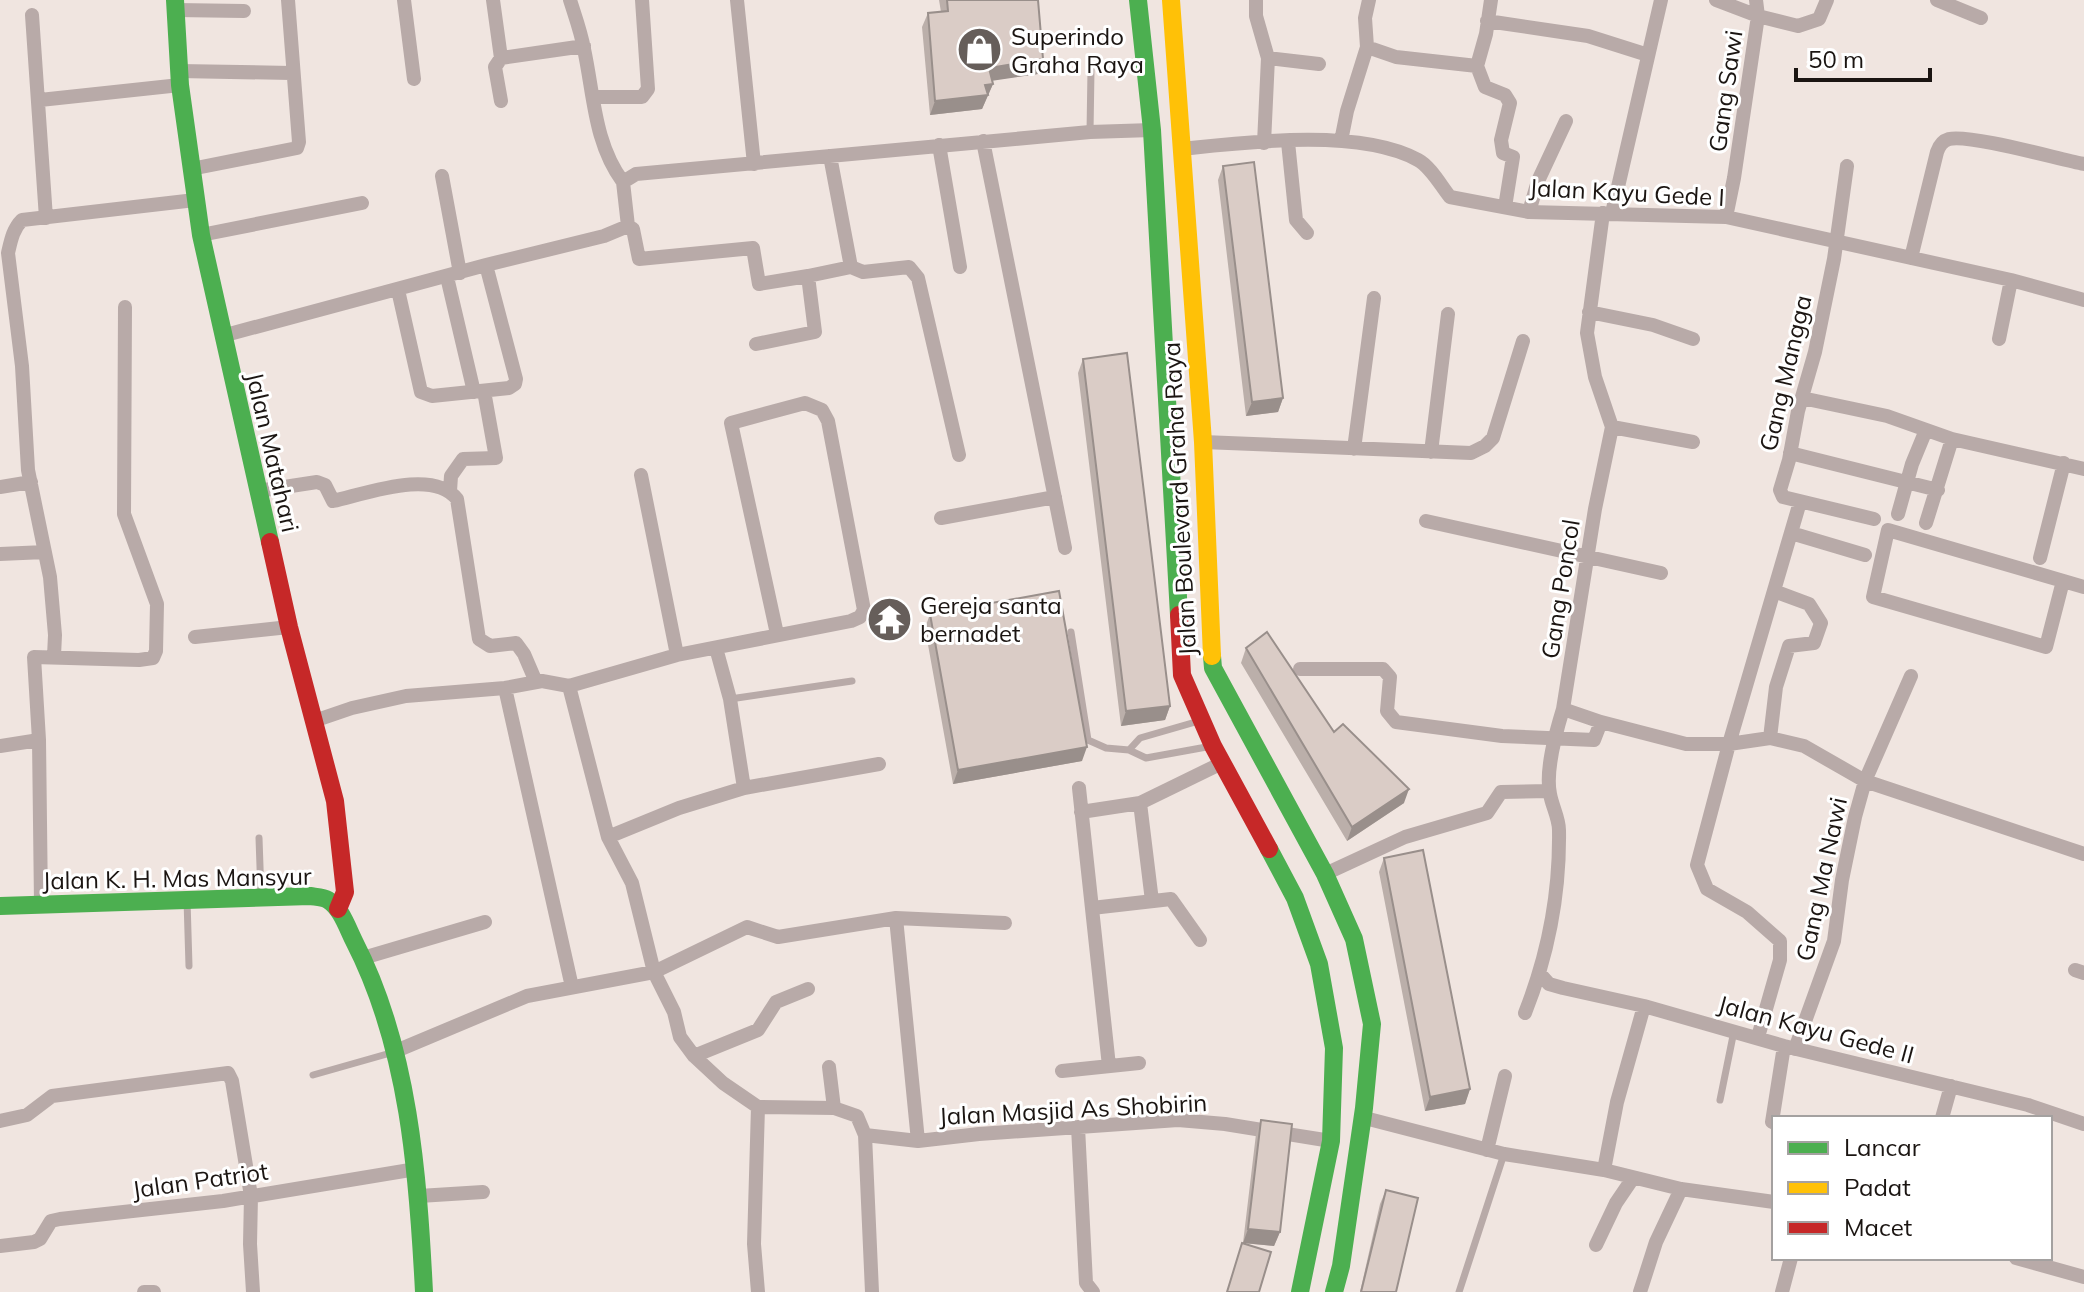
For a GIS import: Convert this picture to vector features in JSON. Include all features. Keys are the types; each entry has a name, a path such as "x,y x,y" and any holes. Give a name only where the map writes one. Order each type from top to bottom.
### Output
{"main road":[{"name":"Jalan Boulevard Graha Raya","path":"1138,0 1152,130 1182,675 1218,755 1295,898 1319,964 1334,1048 1331,1141 1300,1292"},
{"name":"Jalan Boulevard Graha Raya","path":"1171,0 1203,442 1213,668 1325,874 1354,939 1372,1024 1341,1266 1334,1292"},
{"name":"Jalan Matahari","path":"175,5 180,78 201,235 289,627 335,801 345,892 338,909"},
{"path":"1182,675 1213,668"},
{"name":"Jalan K. H. Mas Mansyur","path":"0,906 310,896 326,899 338,909 363,958 396,1051 416,1169 424,1292"}],"street":[{"path":"191,169 297,148 288,0"},
{"path":"404,0 414,79"},
{"path":"493,0 501,58 495,67 501,101"},
{"path":"570,0 584,46 599,129 609,163 623,182 628,226"},
{"path":"593,97 642,97 648,89 642,0"},
{"path":"737,0 754,164"},
{"path":"1256,0 1256,16 1268,58 1264,143"},
{"path":"1341,141 1367,47 1365,18 1369,0"},
{"path":"1491,0 1477,66 1485,87 1505,95 1510,103 1501,140 1503,153 1513,157 1505,207"},
{"path":"1661,0 1607,213 1587,333 1595,377 1612,427 1693,442"},
{"name":"Gang Sawi","path":"1716,0 1758,16 1726,217"},
{"path":"1756,0 1758,16 1798,26 1819,19 1827,0"},
{"path":"1937,0 1981,18"},
{"path":"175,5 244,11"},
{"path":"32,15 46,218"},
{"path":"1487,21 1588,36 1648,55"},
{"path":"501,58 584,46"},
{"path":"1367,47 1396,57 1477,66"},
{"path":"1268,58 1319,64"},
{"path":"40,100 180,78 291,73"},
{"path":"1529,212 1538,181 1566,121"},
{"path":"623,182 636,174 1133,128 1152,130"},
{"path":"1911,258 1941,143 1948,139 1971,140 2084,164"},
{"path":"983,141 1065,548"},
{"name":"Jalan Kayu Gede I","path":"1181,149 1234,142 1341,141 1390,148 1421,161 1450,197 1529,212 1726,217 2011,280 2084,300"},
{"path":"1288,142 1296,220 1307,233"},
{"path":"939,145 960,267"},
{"path":"830,156 851,267"},
{"name":"Gang Mangga","path":"1800,502 1781,494 1838,241 1847,166"},
{"path":"442,176 453,275 496,458 463,459 451,476 450,491"},
{"path":"54,656 54,623 45,552 31,482 22,366 4,256 16,226 22,220 195,200"},
{"path":"201,235 362,203"},
{"path":"222,336 604,236 628,226"},
{"path":"628,226 633,229 639,259 753,248 759,284 851,267 863,272 909,267 918,278 959,455"},
{"path":"398,290 421,392 432,396 509,388 516,379 486,265"},
{"path":"756,344 815,332 808,276"},
{"path":"1999,339 2011,280"},
{"path":"1354,449 1374,298"},
{"path":"41,904 39,740 34,657 139,660 153,658 156,651 157,604 124,514 125,307"},
{"path":"1589,312 1653,325 1693,339"},
{"path":"1431,452 1448,314"},
{"path":"1203,442 1471,453 1493,438 1523,341"},
{"path":"1802,398 1887,416 1952,439 2084,469"},
{"path":"314,721 352,708 406,696 505,688 536,682 569,686 677,655 860,617 864,610 828,421 822,410 805,403 731,423 777,634"},
{"name":"Gang Poncol","path":"1525,1013 1540,974 1558,879 1559,826 1549,791 1554,740 1563,709 1595,509 1612,427"},
{"path":"1898,514 1926,430"},
{"path":"1926,523 1952,439"},
{"path":"1790,453 1938,490"},
{"path":"2040,558 2064,463"},
{"path":"641,475 677,655"},
{"path":"0,487 31,482"},
{"path":"258,491 317,482 325,485 333,501 428,483 450,491 457,499 479,639 490,646 516,643 536,682"},
{"path":"941,518 1055,497"},
{"path":"1758,1037 1780,960 1780,941 1747,912 1707,889 1697,865 1800,502 1874,519"},
{"path":"1426,521 1661,573"},
{"path":"2063,581 2046,647 1873,597 1888,530 2084,587"},
{"path":"1791,533 1865,555"},
{"path":"0,554 45,552"},
{"path":"1770,738 1776,687 1789,646 1814,643 1821,623 1809,604 1774,591"},
{"path":"195,637 289,627"},
{"path":"716,648 730,699 744,788"},
{"path":"1300,669 1383,669 1390,677 1387,711 1396,722 1502,736 1594,740 1601,722"},
{"name":"Gang Ma Nawi","path":"1773,1116 1789,1047 1834,941 1842,880 1865,781 1911,676"},
{"path":"569,686 608,837 632,883 654,972 674,1012 680,1037 694,1056 723,1083 758,1107 834,1108 857,1116 865,1135 872,1292"},
{"path":"505,688 572,987"},
{"path":"1563,709 1686,744 1729,744 1770,738 1804,746 1865,781 2084,854"},
{"path":"0,746 39,740"},
{"path":"1081,812 1140,803 1218,755"},
{"path":"608,837 679,808 744,788 879,764"},
{"path":"1079,788 1109,1066"},
{"path":"1325,874 1405,837 1487,813 1501,792 1549,791"},
{"path":"1140,803 1152,901"},
{"path":"1092,908 1171,899 1200,940"},
{"path":"396,1051 527,996 654,972 747,927 778,937 896,918 1005,923"},
{"path":"896,918 918,1141"},
{"path":"363,958 485,922"},
{"name":"Jalan Kayu Gede II","path":"1540,974 1549,984 1563,988 2028,1105 2084,1124"},
{"path":"694,1056 758,1030 776,1002 808,989"},
{"path":"1604,1170 1617,1102 1644,1006"},
{"path":"1062,1071 1139,1063"},
{"path":"829,1067 834,1108"},
{"path":"0,1121 27,1115 52,1096 225,1072 232,1081 251,1196 253,1292"},
{"path":"1487,1150 1505,1076"},
{"path":"1943,1116 1951,1086"},
{"path":"758,1107 754,1244 758,1292"},
{"path":"1361,1117 1504,1154 1604,1170 1681,1189 1772,1202"},
{"name":"Jalan Masjid As Shobirin","path":"865,1135 918,1141 1178,1120 1225,1124 1331,1141"},
{"path":"1078,1127 1086,1283 1093,1292"},
{"name":"Jalan Patriot","path":"0,1246 30,1244 40,1239 51,1221 60,1219 251,1196 416,1169"},
{"path":"1596,1245 1616,1203 1633,1178"},
{"path":"1640,1292 1656,1242 1681,1189"},
{"path":"419,1196 483,1192"},
{"path":"1782,1292 1790,1260"},
{"path":"2023,1260 2084,1277"},
{"path":"144,1292 154,1292"}],"lane":[{"path":"1090,132 1091,70"},
{"path":"1071,632 1088,740"},
{"path":"1064,673 1077,670"},
{"path":"730,699 852,681"},
{"path":"1129,750 1140,738 1201,721"},
{"path":"1140,738 1146,758"},
{"path":"1073,743 1088,740 1106,748 1129,750 1146,758 1218,755"},
{"path":"259,838 261,897"},
{"path":"187,898 189,966"},
{"path":"1720,1100 1735,1030"},
{"path":"313,1075 396,1051"},
{"path":"1459,1292 1504,1154"}],"building":[{"name":"Superindo Graha Raya","path":"947,0 1038,0 1043,59 989,68 993,84 985,85 988,95 935,101 928,13 948,11"},
{"path":"1254,162 1283,398 1252,402 1223,166"},
{"path":"1127,353 1170,706 1126,711 1083,359"},
{"path":"1059,591 1087,747 958,770 930,614"},
{"path":"1267,632 1334,732 1343,724 1409,789 1352,827 1246,648"},
{"path":"1423,850 1470,1089 1430,1097 1384,858"},
{"path":"1261,1120 1292,1124 1280,1232 1248,1229"},
{"path":"1386,1190 1418,1198 1396,1292 1361,1292"},
{"path":"1242,1243 1271,1252 1259,1292 1227,1292"}],"traffic: fast":[{"path":"175,0 180,85 201,235 270,542"},
{"path":"1138,0 1152,130 1179,615"},
{"path":"1212,656 1213,668 1325,874 1354,939 1372,1024 1364,1108 1341,1266 1334,1292"},
{"path":"1269,849 1295,898 1319,964 1334,1048 1331,1141 1300,1292"},
{"path":"0,906 310,896 333,903 373,982 399,1068 414,1157 424,1292"}],"traffic: slow":[{"path":"1171,0 1203,442 1212,656"}],"traffic: jam":[{"path":"270,542 335,801 345,892 338,909"},
{"path":"1179,615 1182,675 1213,746 1269,849"}],"place":[{"name":"Superindo Graha Raya","path":"980,50"},
{"name":"Gereja santa bernadet","path":"889,619"}]}
